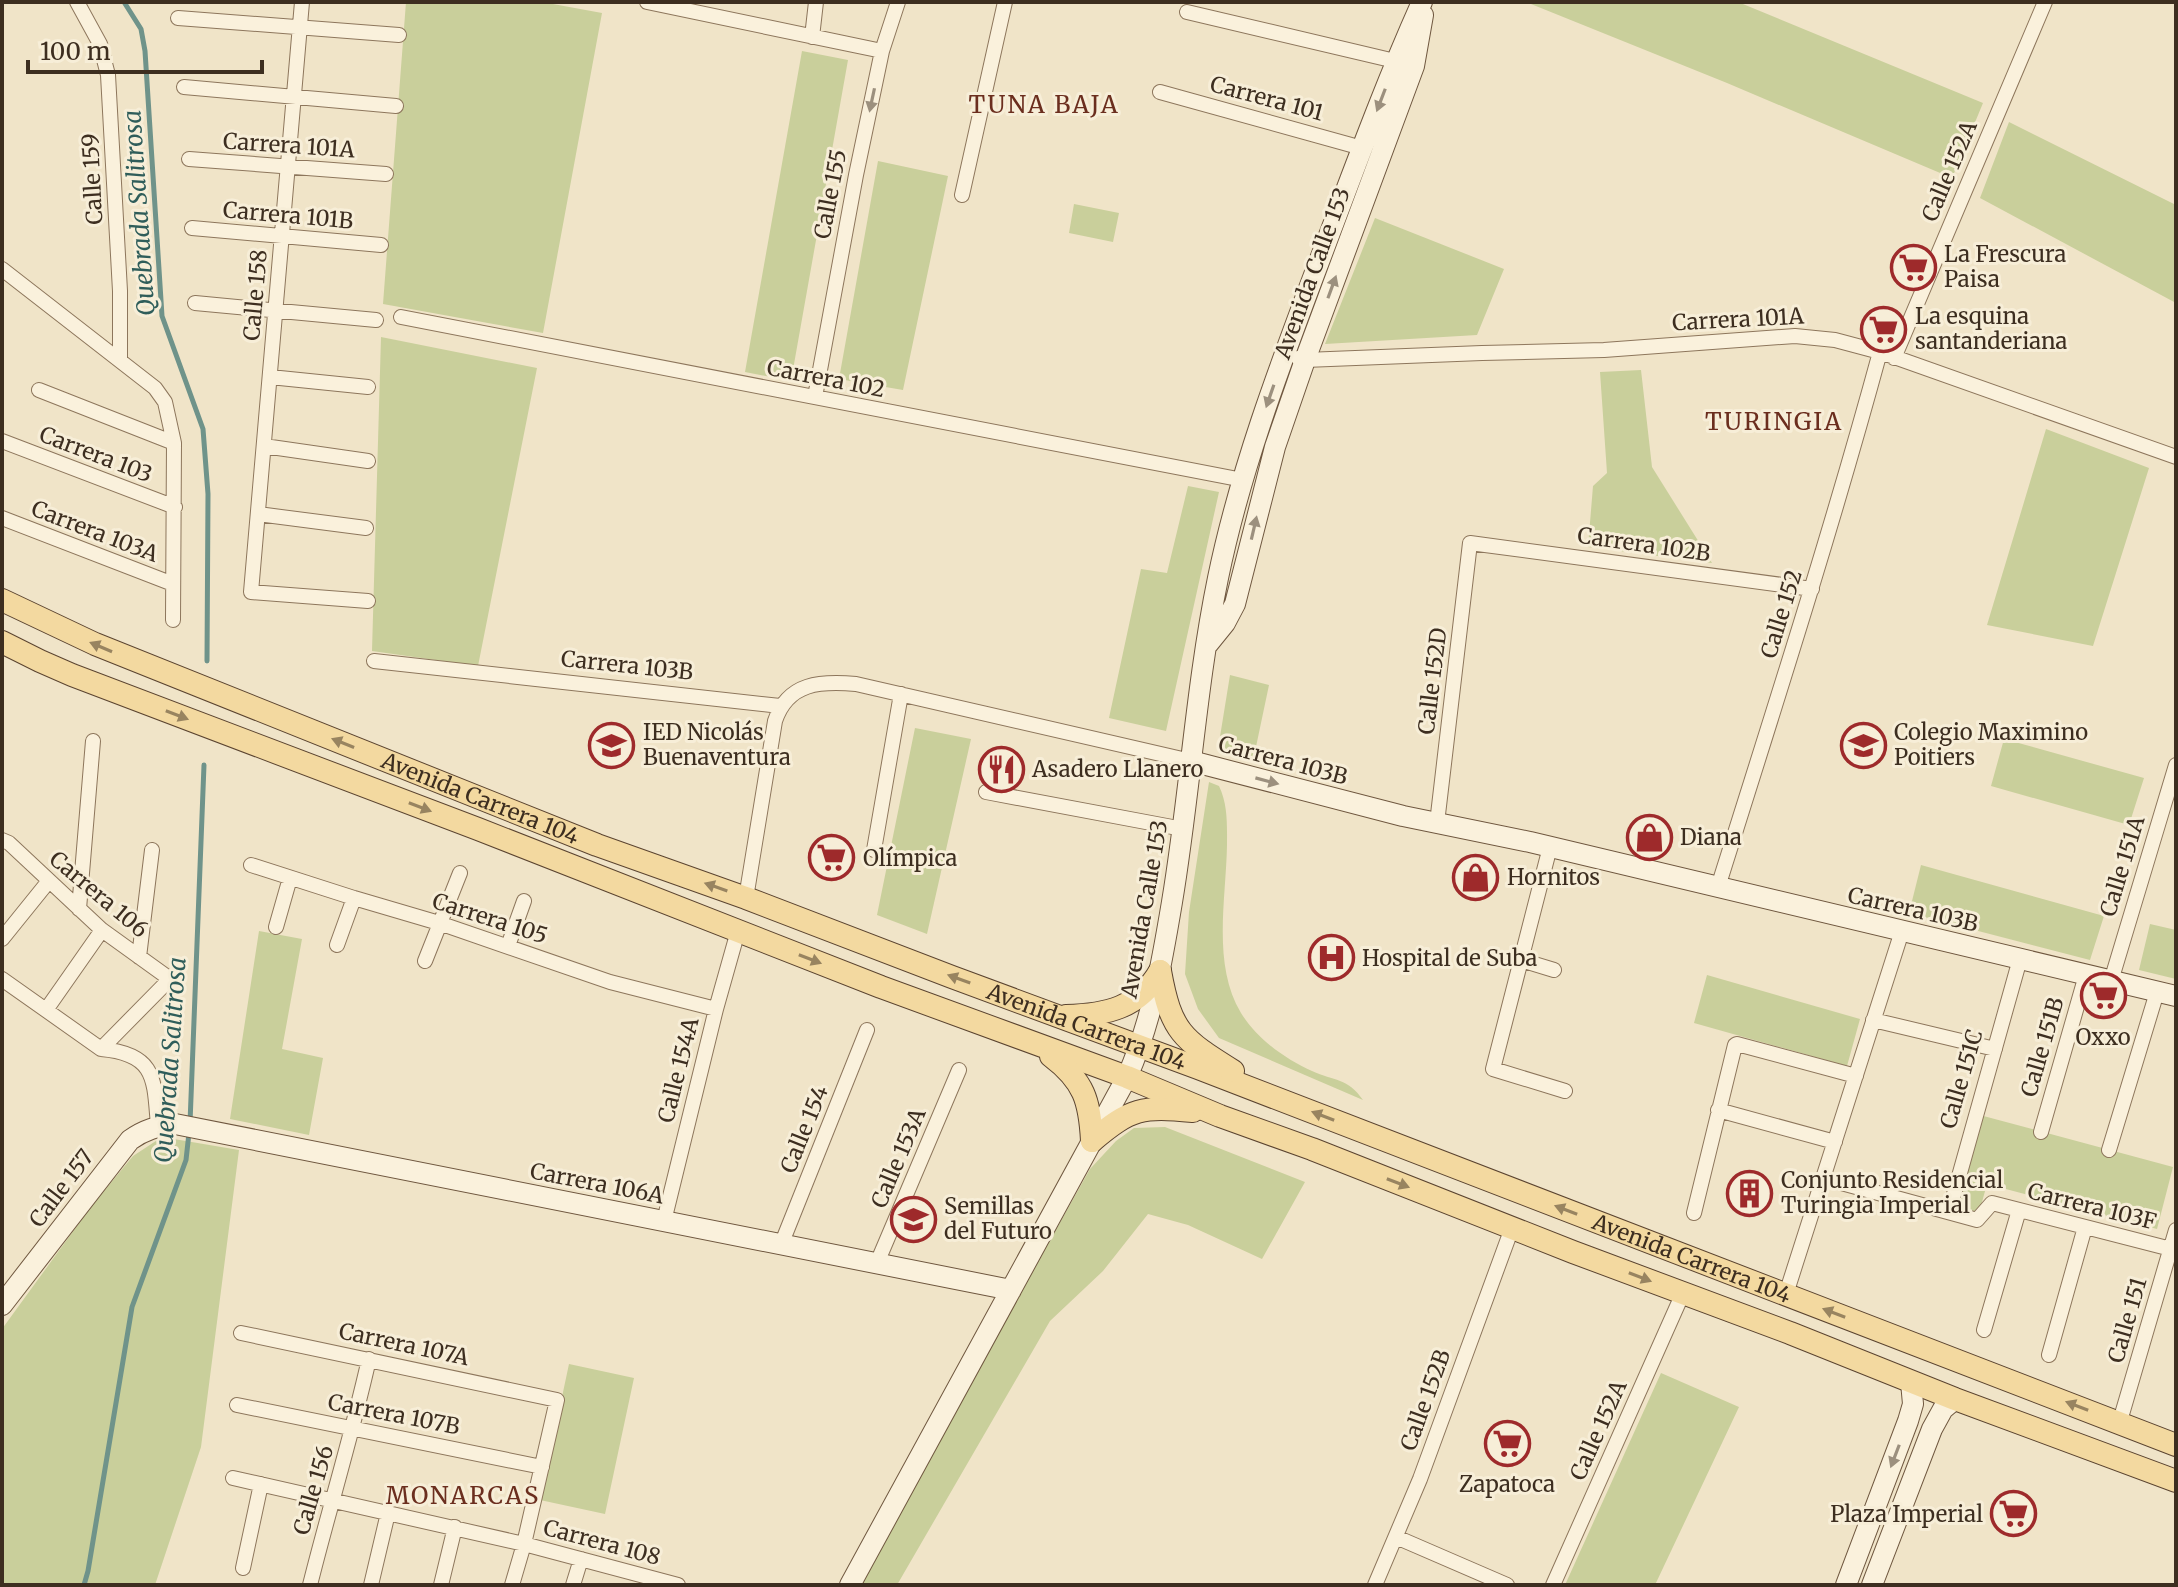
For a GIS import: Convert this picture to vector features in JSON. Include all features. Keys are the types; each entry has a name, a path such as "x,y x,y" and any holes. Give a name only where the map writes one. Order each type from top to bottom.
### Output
{"main road":[{"name":"Avenida Carrera 104","path":"2,600 171,676 597,845 1141,1046 2176,1445"},
{"name":"Avenida Carrera 104","path":"2,642 72,675 1127,1077 1220,1116 1955,1399 2176,1481"},
{"path":"1058,1016 1094,1014 1117,1008 1145,992 1160,971"},
{"path":"1160,971 1168,1009 1181,1032 1197,1048 1278,1099"},
{"path":"1034,1044 1070,1071 1080,1083 1089,1107 1092,1141"},
{"path":"1092,1141 1124,1116 1143,1110 1167,1109 1220,1116"}],"street":[{"name":"Calle 159","path":"77,2 100,44 108,75 120,291 120,360"},
{"name":"Calle 158","path":"302,2 251,592 368,601"},
{"path":"647,2 716,9 812,37 882,51"},
{"path":"812,37 816,2"},
{"path":"962,195 1005,2"},
{"name":"Avenida Calle 153","path":"850,1585 1127,1077 1141,1046 1160,971 1183,829 1205,647 1219,574 1243,480 1285,353 1362,148 1395,61 1423,2"},
{"name":"Avenida Calle 153","path":"1205,647 1225,623 1235,604 1269,468 1305,360 1414,66 1423,2"},
{"name":"Calle 152A","path":"1887,355 2045,2"},
{"name":"Calle 155","path":"815,397 861,149 882,51 897,3"},
{"path":"1187,12 1395,61"},
{"path":"178,18 399,35"},
{"path":"184,87 396,106"},
{"name":"Carrera 101","path":"1160,92 1362,148"},
{"name":"Carrera 101A","path":"189,159 386,174"},
{"name":"Carrera 101B","path":"192,228 381,245"},
{"path":"2,269 155,388 165,402 174,443 173,620"},
{"path":"195,303 376,320"},
{"name":"Carrera 102","path":"401,317 1243,480"},
{"name":"Carrera 101A","path":"1285,353 1305,360 1604,350 1795,336 1835,340 1887,355 2176,457"},
{"name":"Calle 152","path":"1718,887 1887,355"},
{"path":"270,377 368,387"},
{"path":"39,390 174,443"},
{"name":"Carrera 103","path":"2,441 175,507"},
{"path":"264,446 368,461"},
{"path":"258,514 366,528"},
{"name":"Carrera 103A","path":"2,518 173,584"},
{"name":"Carrera 102B","path":"1470,543 1812,589"},
{"name":"Calle 152D","path":"1437,823 1470,543"},
{"name":"Carrera 103B","path":"374,661 780,706 791,695 809,686 829,682 856,684 1191,761 1403,816 1550,847 2167,994"},
{"path":"874,850 901,694"},
{"path":"746,898 780,706"},
{"path":"79,909 93,741"},
{"name":"Calle 151A","path":"2111,981 2176,765"},
{"path":"986,792 1183,829"},
{"name":"Carrera 106","path":"2,840 9,843 102,930 170,979 101,1049"},
{"path":"1550,847 1493,1069 1565,1091"},
{"path":"139,957 152,850"},
{"name":"Carrera 105","path":"251,865 439,923 610,982 716,1009"},
{"path":"425,961 460,873"},
{"path":"276,927 290,878"},
{"path":"2,939 48,882"},
{"path":"337,945 354,898"},
{"path":"508,946 524,901"},
{"path":"46,1010 102,930"},
{"name":"Calle 154A","path":"664,1221 738,931"},
{"path":"1786,1294 1902,931"},
{"name":"Calle 151C","path":"1949,1212 2020,959"},
{"path":"1521,960 1554,970"},
{"name":"Calle 151B","path":"2041,1132 2086,975"},
{"path":"2,979 101,1049 132,1055 148,1069 166,1125"},
{"path":"2109,1150 2167,994"},
{"path":"1873,1020 1995,1049"},
{"name":"Calle 154","path":"781,1245 867,1030"},
{"path":"1694,1213 1735,1045 1856,1076"},
{"name":"Calle 153A","path":"877,1263 959,1070"},
{"path":"1718,1110 1835,1142"},
{"name":"Carrera 106A","path":"166,1125 1011,1290"},
{"name":"Calle 157","path":"2,1305 121,1150 142,1132 166,1125"},
{"name":"Carrera 103F","path":"1823,1178 1977,1220 1992,1203 2171,1249"},
{"path":"1984,1330 2019,1210"},
{"path":"2049,1355 2085,1227"},
{"name":"Calle 152B","path":"1375,1585 1420,1479 1512,1228"},
{"name":"Calle 151","path":"2120,1421 2176,1230"},
{"name":"Calle 152A","path":"1553,1585 1683,1293"},
{"name":"Carrera 107A","path":"241,1333 557,1400 542,1467"},
{"name":"Calle 156","path":"310,1585 369,1359"},
{"path":"1846,1585 1908,1421 1913,1404 1911,1382"},
{"path":"1872,1585 1932,1429 1943,1409 1955,1399"},
{"name":"Carrera 107B","path":"237,1405 542,1467"},
{"path":"512,1585 542,1467"},
{"name":"Carrera 108","path":"233,1478 455,1527 678,1585"},
{"path":"243,1568 261,1484"},
{"path":"371,1585 388,1513"},
{"path":"441,1585 455,1527"},
{"path":"1396,1537 1507,1585"},
{"path":"573,1585 581,1559"}],"green space":[{"path":"406,2 542,2 602,13 543,333 383,304"},
{"path":"1526,2 1738,2 1983,103 1952,178"},
{"path":"802,51 848,60 791,381 745,372"},
{"path":"2009,122 2176,205 2176,303 1980,198"},
{"path":"878,161 948,176 903,390 839,379"},
{"path":"1074,204 1119,213 1113,242 1069,233"},
{"path":"1375,218 1504,269 1477,335 1325,344"},
{"path":"381,337 537,368 478,666 372,651"},
{"path":"1641,370 1652,467 1712,563 1588,547 1593,486 1607,473 1600,372"},
{"path":"2046,429 2149,468 2093,646 1987,625"},
{"path":"1188,486 1219,492 1166,731 1109,718 1141,569 1167,573"},
{"path":"1230,675 1269,685 1253,761 1218,749"},
{"path":"915,728 971,739 927,934 877,915"},
{"path":"2004,739 2144,778 2129,825 1991,786"},
{"path":"1209,782 1219,786 1225,807 1224,953 1226,974 1241,1013 1263,1040 1282,1054 1312,1071 1346,1084 1363,1100 1219,1038 1198,1009 1185,974 1189,912"},
{"path":"1921,865 2104,916 2090,960 1909,913"},
{"path":"2150,924 2176,930 2176,979 2139,970"},
{"path":"259,931 302,939 282,1049 323,1058 309,1135 230,1119"},
{"path":"1707,975 1860,1019 1847,1066 1694,1023"},
{"path":"1976,1114 2173,1167 2157,1229 1987,1184 1977,1220 1949,1212"},
{"path":"1165,1127 1305,1182 1262,1259 1188,1225 1148,1214 1103,1271 1050,1321 897,1585 857,1585 1090,1169 1116,1141 1134,1128"},
{"path":"162,1137 239,1150 201,1447 155,1585 2,1585 2,1329 90,1208 133,1156"},
{"path":"569,1364 634,1378 605,1514 540,1500"},
{"path":"1661,1373 1739,1407 1655,1585 1565,1585"}],"waterway":[{"name":"Quebrada Salitrosa","path":"124,2 141,29 145,51 162,316 203,429 208,494 207,661"},
{"name":"Quebrada Salitrosa","path":"190,1123 204,765"},
{"name":"Quebrada Salitrosa","path":"84,1585 132,1307 186,1160 189,1133"}],"place":[{"name":"La Frescura Paisa","path":"1913,267"},
{"name":"La esquina santanderiana","path":"1884,329"},
{"name":"IED Nicolás Buenaventura","path":"612,745"},
{"name":"Colegio Maximino Poitiers","path":"1863,745"},
{"name":"Asadero Llanero","path":"1001,769"},
{"name":"Diana","path":"1649,837"},
{"name":"Olímpica","path":"832,858"},
{"name":"Hornitos","path":"1476,877"},
{"name":"Hospital de Suba","path":"1331,958"},
{"name":"Oxxo","path":"2103,996"},
{"name":"Conjunto Residencial Turingia Imperial","path":"1750,1193"},
{"name":"Semillas del Futuro","path":"913,1219"},
{"name":"Zapatoca","path":"1507,1443"},
{"name":"Plaza Imperial","path":"2014,1514"}],"district":[{"name":"TUNA BAJA","path":"1044,104"},
{"name":"TURINGIA","path":"1774,421"},
{"name":"MONARCAS","path":"463,1495"}]}
